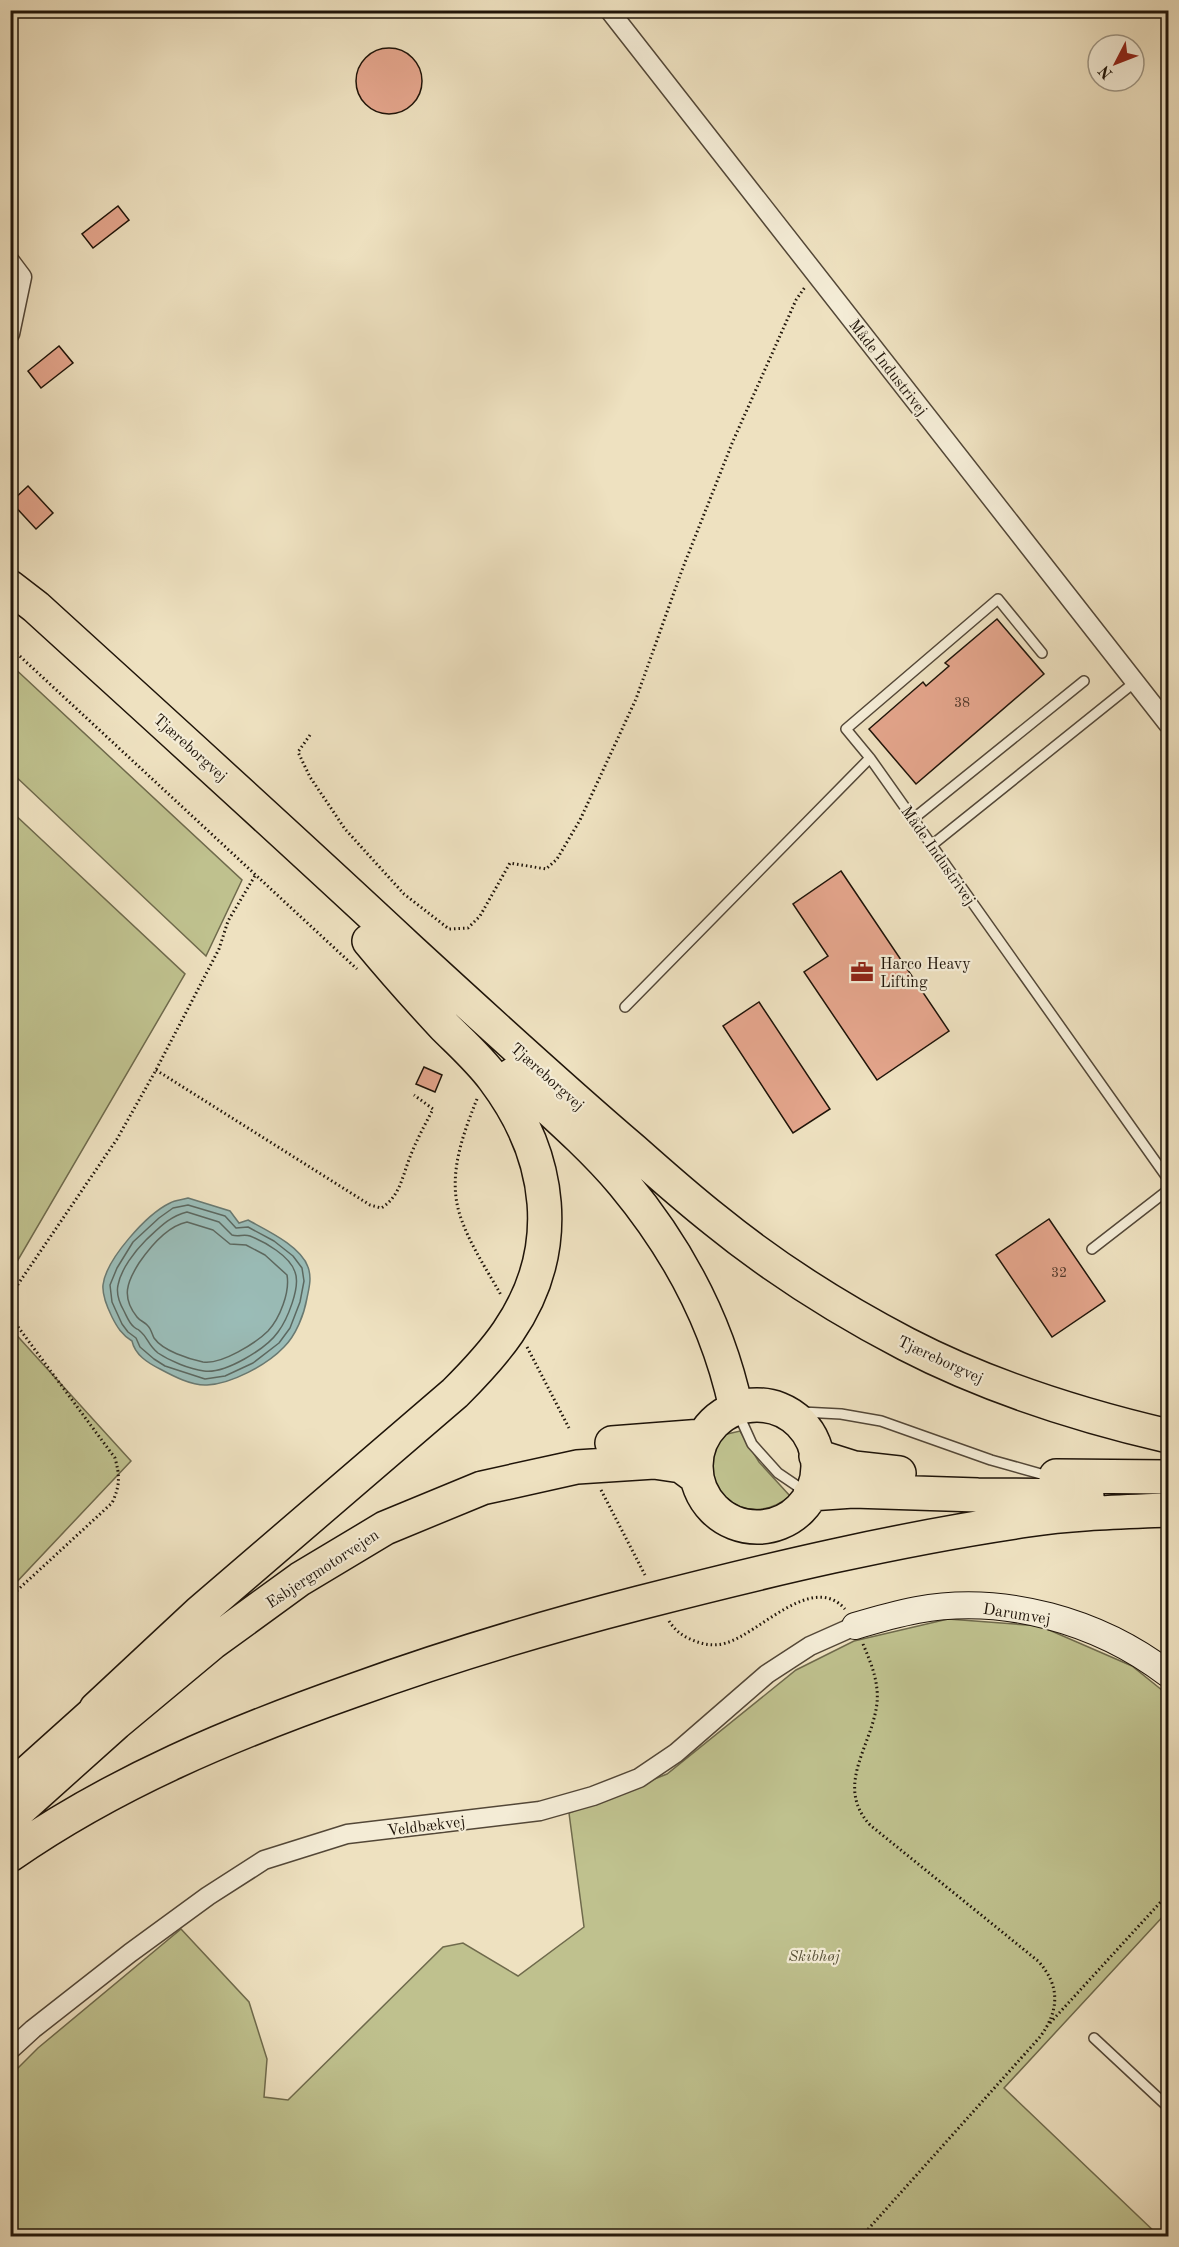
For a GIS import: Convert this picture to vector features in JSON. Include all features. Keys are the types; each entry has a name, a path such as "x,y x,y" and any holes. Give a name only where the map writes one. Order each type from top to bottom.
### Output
{"highway":[{"name":"Tjæreborgvej","path":"10,587 36,607 264,814 555,1083 714,1220 805,1285 908,1345 1015,1392 1118,1425 1168,1436"},
{"name":"Tjæreborgvej","path":"10,608 364,956"},
{"path":"364,956 568,1127 622,1182 657,1227 687,1274 707,1316 728,1371 759,1408"},
{"path":"96,1709 199,1613 471,1377 510,1330 523,1306 539,1265 544,1233 544,1194 539,1167 519,1118 493,1077 414,994 364,956"},
{"path":"555,1083 637,1172 680,1229 710,1278 734,1331 759,1408"},
{"path":"759,1408 795,1419 805,1429 813,1442 818,1469 810,1494 801,1508 788,1518 772,1525 747,1526 724,1517 711,1506 696,1477 696,1463 703,1436 712,1424 723,1415 759,1408"},
{"name":"Esbjergmotorvejen","path":"10,1788 96,1709 262,1579 380,1508 426,1487 495,1462 556,1449 703,1436"},
{"path":"816,1456 854,1468 895,1473 1168,1477"},
{"name":"Esbjergmotorvejen","path":"10,1818 212,1643 300,1579 385,1528 482,1488 577,1467 654,1462 681,1466 696,1477"},
{"path":"810,1494 853,1491 978,1495 1168,1496"},
{"path":"10,1855 107,1796 167,1765 241,1732 375,1683 511,1638 739,1577 923,1538 1031,1520 1168,1510"}],"street":[{"name":"Måde Industrivej","path":"609,10 1168,724"},
{"path":"10,261 22,277 10,334"},
{"name":"Darumvej","path":"855,1626 918,1610 947,1607 974,1606 1019,1610 1087,1628 1120,1643 1168,1674"},
{"name":"Veldbækvej","path":"10,2050 130,1953 207,1896 264,1860 347,1834 540,1811 593,1796 639,1778 676,1753 767,1674 810,1646 855,1626"}],"lane":[{"name":"Måde Industrivej","path":"1042,653 998,599 846,729 870,758 1168,1179"},
{"path":"913,819 1084,681"},
{"path":"932,845 1135,682"},
{"path":"625,1007 870,758"},
{"path":"1092,1249 1168,1190"},
{"path":"810,1494 778,1473 752,1444 759,1408 841,1414 882,1421 991,1460 1048,1476"},
{"path":"1094,2038 1168,2107"}],"path":[{"path":"310,735 298,752 310,777 345,829 404,894 449,929 468,928 480,916 510,864 546,869 557,860 580,820 636,699 682,570 733,441 796,300 815,273"},
{"path":"10,647 256,874 364,956"},
{"path":"10,1296 117,1139 219,949 228,921 256,874"},
{"path":"156,1070 370,1205 381,1208 388,1204 398,1190 412,1151 433,1109 414,1095"},
{"path":"477,1091 478,1099 462,1140 455,1178 457,1200 465,1227 504,1302"},
{"path":"10,1316 116,1458 120,1477 118,1491 112,1503 10,1597"},
{"path":"524,1341 569,1428"},
{"path":"598,1484 649,1582"},
{"path":"667,1617 672,1626 684,1636 706,1645 717,1645 737,1639 792,1605 820,1596 839,1602 855,1626 874,1671 877,1701 854,1782 854,1797 860,1812 870,1825 1038,1961 1046,1970 1052,1981 1055,2001 1049,2025"},
{"path":"862,2236 1168,1894"}],"green space":[{"path":"11,665 242,880 206,956 11,772"},
{"path":"11,811 185,974 11,1272"},
{"path":"11,1329 131,1461 11,1588"},
{"path":"740,1431 759,1462 790,1496 773,1506 755,1509 740,1506 726,1498 717,1486 713,1471 714,1453 723,1435"},
{"name":"Skibhøj","path":"948,1619 1040,1626 1132,1666 1168,1695 1168,1911 1004,2088 1159,2236 11,2236 10,2076 38,2048 181,1929 249,2002 267,2059 264,2097 288,2100 443,1947 463,1943 518,1976 584,1927 569,1813 667,1774 796,1670 854,1641"}],"water":[{"path":"188,1198 230,1211 239,1223 248,1220 282,1239 304,1259 310,1275 304,1311 296,1331 288,1342 277,1354 258,1367 217,1384 201,1385 189,1382 165,1372 143,1358 132,1341 116,1324 103,1293 106,1274 129,1238 161,1209 172,1202"}],"building":[{"path":"382,48 396,48 408,53 417,62 422,81 420,94 413,105 396,114 382,114 370,109 361,100 356,88 356,74 361,62 370,53"},
{"path":"118,206 129,220 93,248 82,234"},
{"path":"59,346 73,363 41,388 28,371"},
{"path":"28,486 53,513 36,529 11,502"},
{"path":"997,619 1044,674 916,784 869,729 923,682 926,686 949,666 945,663"},
{"path":"841,871 949,1031 877,1080 804,972 828,956 793,904"},
{"path":"759,1002 830,1109 793,1133 723,1026"},
{"path":"424,1067 442,1075 435,1092 416,1084"},
{"path":"1049,1219 1105,1301 1052,1337 996,1255"}],"place":[{"name":"Harco Heavy Lifting","path":"862,972"}]}
